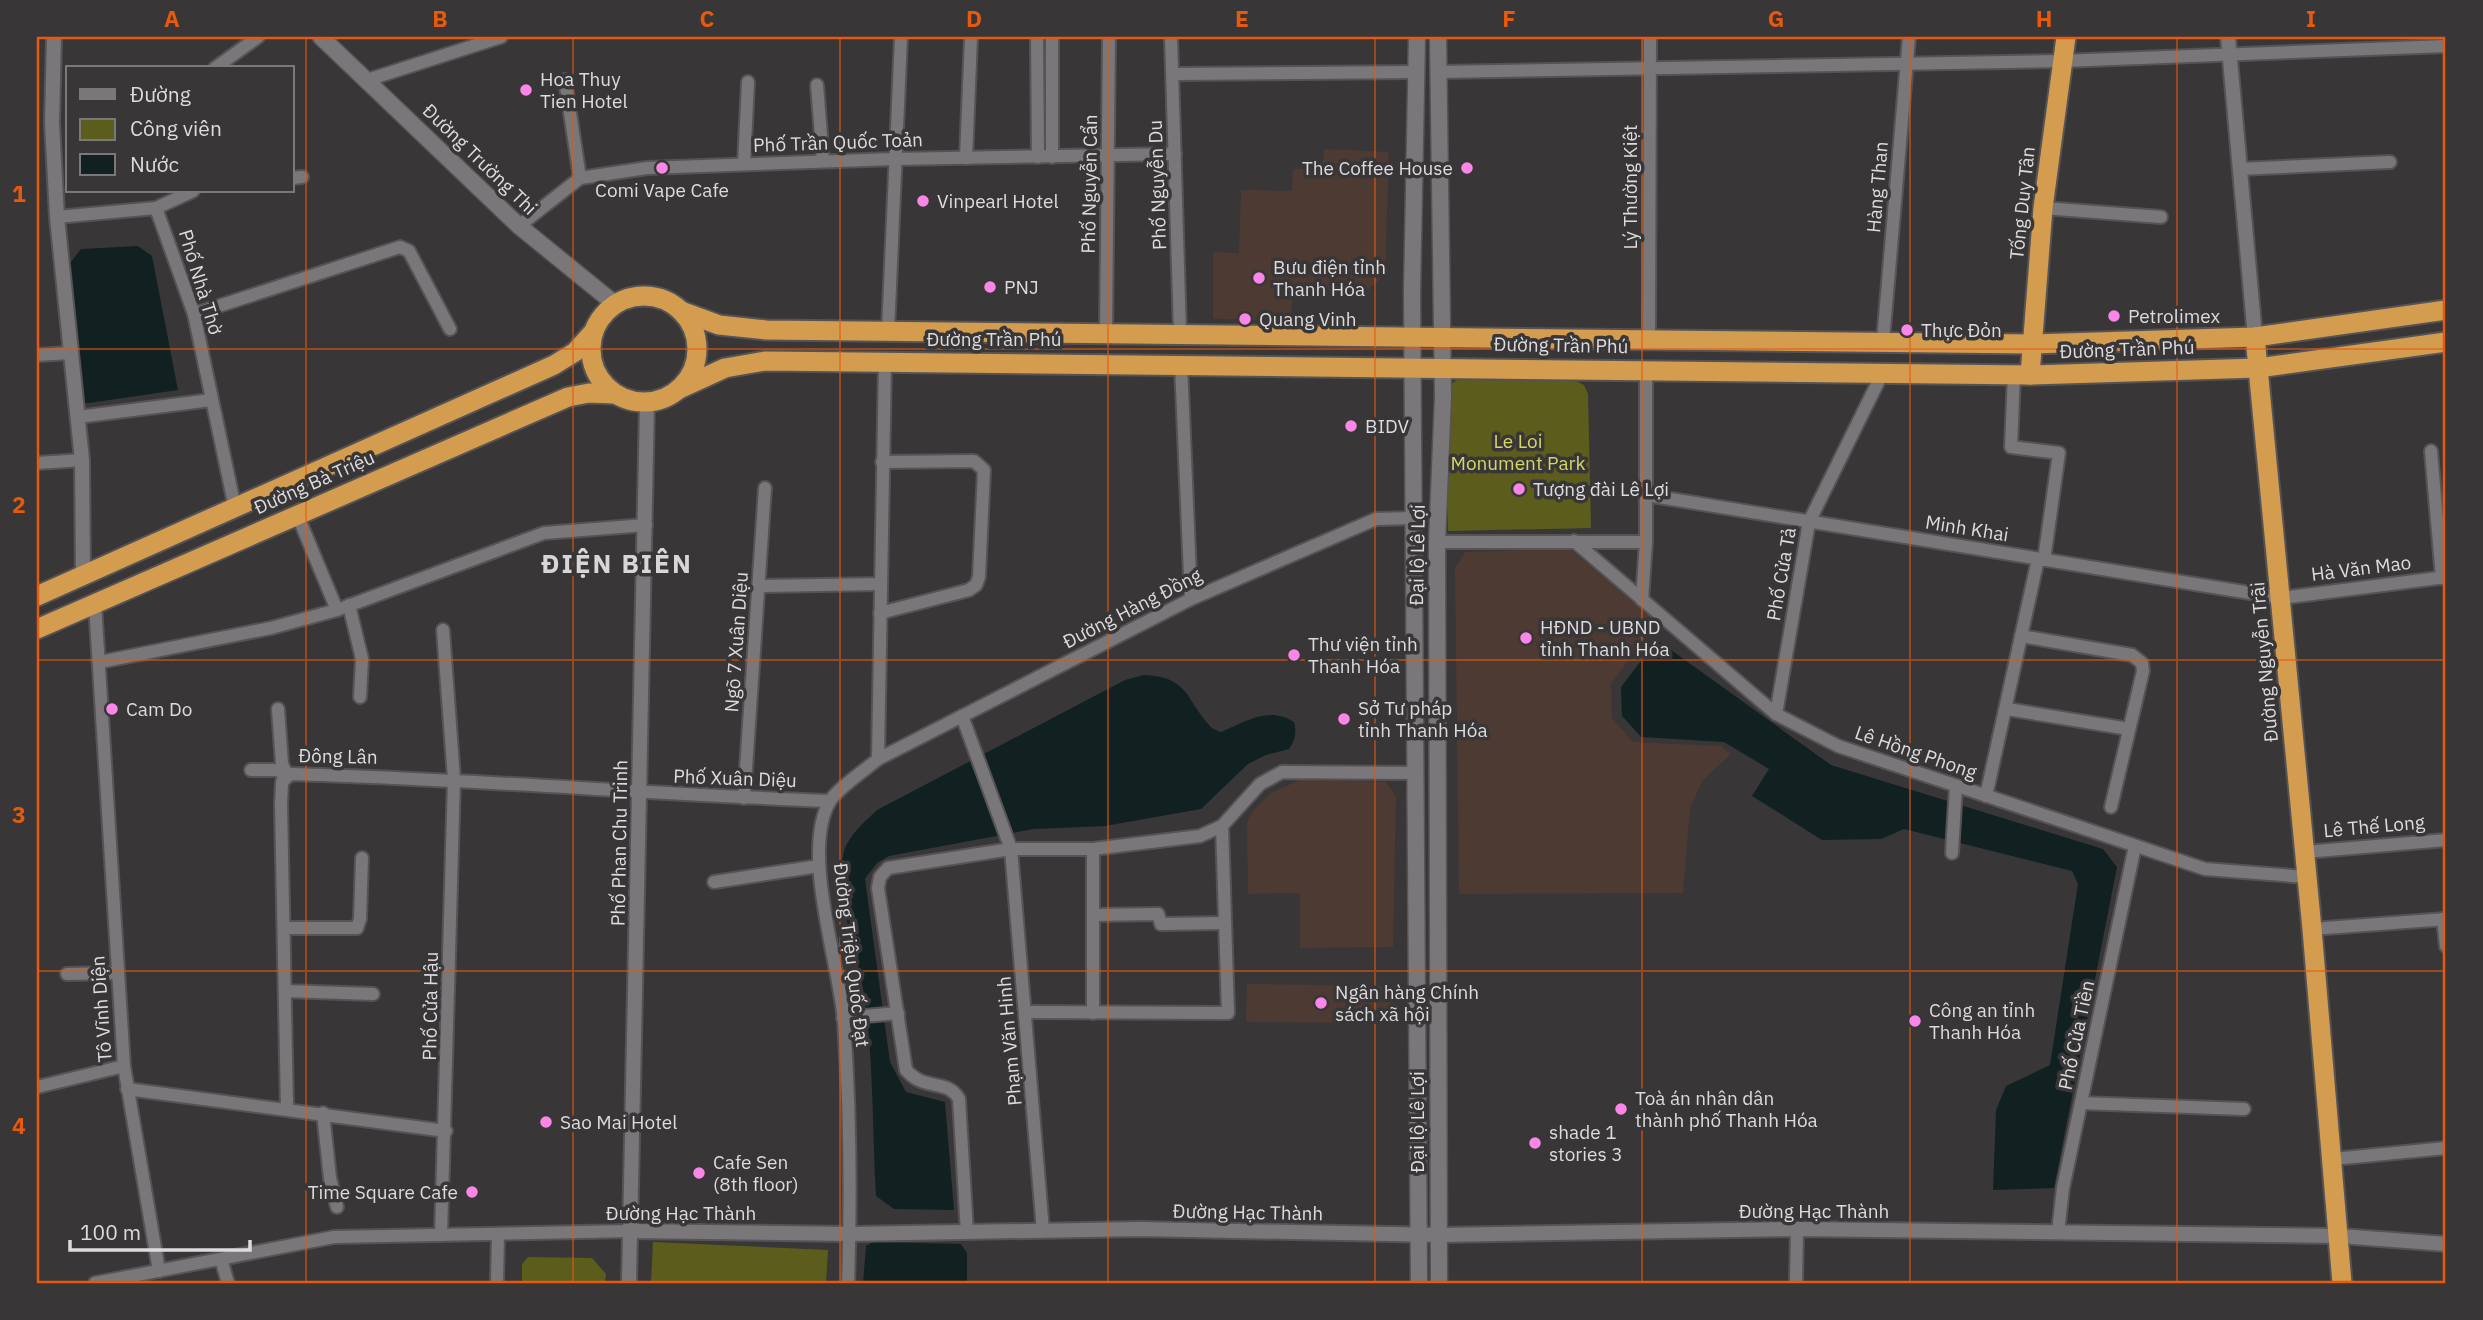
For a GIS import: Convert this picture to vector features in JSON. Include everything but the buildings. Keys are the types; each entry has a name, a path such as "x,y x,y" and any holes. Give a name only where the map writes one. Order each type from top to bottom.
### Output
{"highway":[{"name":"Tống Duy Tân","path":"2022,374 2031,344 2043,208 2066,37"},
{"path":"649,296 666,301 681,311 691,325 697,342 696,359 690,376 680,390 665,399 647,403 630,401 614,394 601,382 593,366 591,349 594,331 602,316 615,304 632,297 649,296"},
{"name":"Đường Trần Phú","path":"681,311 719,325 742,328 2031,344 2255,337 2446,310"},
{"name":"Đường Bà Triệu","path":"37,596 554,365 575,352 594,331"},
{"path":"1032,362 1033,331"},
{"name":"Đường Nguyễn Trãi","path":"2255,337 2305,852 2342,1283"},
{"path":"1883,341 1883,372"},
{"name":"Đường Trần Phú","path":"680,390 724,368 765,361 1646,368 2022,374 2258,368 2446,342"},
{"name":"Đường Bà Triệu","path":"37,629 568,397 589,393 614,394"},
{"path":"83,576 95,604"}],"main road":[{"name":"Đường Trường Thi","path":"321,37 519,226 615,304"},
{"name":"Đại lộ Lê Lợi","path":"1417,37 1412,366 1419,1283"},
{"name":"Đại lộ Lê Lợi","path":"1438,37 1443,335 1437,542 1439,1283"},
{"path":"1416,873 1438,872"}],"street":[{"path":"54,37 52,123 57,218 82,460 83,576"},
{"path":"218,66 258,37"},
{"path":"367,80 501,37"},
{"path":"888,331 901,37"},
{"path":"966,158 971,37"},
{"path":"1037,37 1038,157"},
{"path":"1052,37 1052,157"},
{"name":"Phố Nguyễn Cẩn","path":"1106,332 1110,37"},
{"name":"Phố Nguyễn Du","path":"1171,37 1180,333"},
{"name":"Lý Thường Kiệt","path":"1649,338 1650,37"},
{"name":"Hàng Than","path":"1883,341 1909,37"},
{"name":"Đường Nguyễn Trãi","path":"2228,37 2255,337"},
{"path":"1439,72 2062,61 2446,46"},
{"path":"1173,74 1417,72"},
{"path":"565,80 580,178"},
{"path":"744,164 748,82"},
{"path":"817,85 823,161"},
{"name":"Phố Trần Quốc Toản","path":"519,226 580,178 647,168 894,159 1175,154"},
{"path":"2239,169 2390,162"},
{"path":"57,218 156,208 191,192"},
{"name":"Phố Nhà Thờ","path":"156,208 194,314 235,508"},
{"path":"2043,208 2161,216"},
{"path":"194,314 400,247 409,251 450,329"},
{"path":"37,355 70,353"},
{"path":"830,801 878,759 885,361"},
{"path":"1181,364 1191,599"},
{"path":"1642,600 1646,542 1646,368"},
{"name":"Phố Cửa Tả","path":"1776,714 1809,522 1883,372"},
{"path":"1986,796 2021,636 2041,560 2059,453 2011,447 2022,374"},
{"path":"78,417 211,400"},
{"name":"Phố Phan Chu Trinh","path":"629,1283 647,403"},
{"path":"2431,451 2444,578"},
{"path":"37,463 82,460"},
{"path":"880,613 969,590 976,585 979,577 984,470 974,461 882,463"},
{"name":"Ngõ 7 Xuân Diệu","path":"744,798 765,488"},
{"name":"Minh Khai","path":"1646,495 2281,598"},
{"path":"297,514 343,607 362,659 359,697"},
{"name":"Đường Hàng Đồng","path":"878,759 1191,599 1376,519 1413,518"},
{"path":"100,662 271,628 343,607 544,533 646,525"},
{"name":"Lê Hồng Phong","path":"1574,541 1776,714 1838,746 2204,869 2306,877"},
{"path":"1437,542 1646,542"},
{"name":"Hà Văn Mao","path":"2281,598 2444,578"},
{"path":"759,586 880,584"},
{"name":"Tô Vĩnh Diện","path":"95,604 124,1066 159,1271"},
{"name":"Phố Cửa Hậu","path":"441,1235 454,779 443,630"},
{"path":"2021,636 2139,658 2143,671 2111,807"},
{"path":"278,709 282,764 286,776"},
{"path":"2007,709 2129,729"},
{"name":"Phạm Văn Hinh","path":"962,716 1011,849 1043,1231"},
{"path":"251,770 278,770 286,776"},
{"path":"967,1232 959,1099 955,1091 945,1086 926,1085 906,1070 878,888 880,877 888,868 1011,849 1093,849 1200,836 1223,826 1260,784 1282,772 1415,773"},
{"name":"Đông Lân","path":"287,1108 281,804 286,776 454,779 639,794"},
{"path":"1952,853 1956,786"},
{"name":"Phố Xuân Diệu","path":"639,794 830,801"},
{"name":"Đường Triệu Quốc Đạt","path":"830,801 821,832 819,866 843,1018 850,1234 848,1283"},
{"path":"1026,1012 1228,1013 1223,826"},
{"name":"Lê Thế Long","path":"2305,852 2446,839"},
{"name":"Phố Cửa Tiền","path":"2058,1232 2063,1188 2135,846"},
{"path":"1093,849 1093,1013"},
{"path":"284,928 357,928 360,919 362,858"},
{"path":"714,882 819,866"},
{"path":"1093,915 1158,914 1161,924 1225,923"},
{"path":"2312,929 2445,919 2446,946"},
{"path":"67,974 117,973"},
{"path":"285,991 373,994"},
{"path":"843,1018 898,1013"},
{"path":"37,1087 124,1066"},
{"path":"127,1089 446,1131"},
{"path":"2081,1103 2244,1109"},
{"path":"323,1113 330,1178 337,1207"},
{"path":"2333,1159 2446,1148"},
{"path":"1796,1283 1797,1229"},
{"name":"Đường Hạc Thành","path":"95,1283 334,1237 630,1231 1439,1235 1797,1229 2340,1236 2446,1244"},
{"path":"497,1283 498,1234"},
{"path":"221,1259 228,1283"}],"shaded area":[{"path":"1324,149 1389,152 1385,275 1368,290 1293,292 1291,316 1287,320 1213,319 1213,252 1239,253 1241,190 1292,191 1293,169 1322,169"},
{"path":"1570,549 1657,622 1611,684 1612,718 1633,742 1721,746 1731,754 1703,780 1690,808 1683,893 1459,894 1455,568 1465,552"},
{"path":"1302,779 1386,782 1396,796 1393,947 1300,948 1300,893 1248,894 1247,823 1252,812 1271,793"},
{"path":"1247,984 1395,986 1394,1023 1246,1022"}],"green space":[{"name":"Le Loi Monument Park","path":"1458,379 1574,380 1584,385 1588,394 1591,528 1448,531 1447,395 1450,385"},
{"path":"653,1242 828,1250 826,1283 651,1283"},
{"path":"528,1257 592,1258 606,1274 605,1283 522,1283 522,1264"}],"water":[{"path":"138,246 152,256 178,390 82,404 70,263 81,249"},
{"path":"1657,640 1831,765 2103,849 2117,867 2054,1188 1993,1190 1996,1110 2006,1086 2050,1065 2078,884 2072,871 1904,829 1881,839 1822,840 1752,796 1769,769 1724,742 1641,737 1622,716 1621,687"},
{"path":"1144,675 1171,680 1179,686 1213,729 1221,732 1258,717 1276,715 1294,722 1293,743 1289,749 1266,755 1248,764 1201,809 1105,826 1034,829 889,856 877,863 865,879 890,1062 906,1092 945,1102 954,1210 894,1209 876,1196 867,1014 844,906 842,873 845,849 856,831 877,810 1125,680"},
{"path":"873,1242 961,1244 967,1253 967,1283 863,1283 866,1246"}],"place":[{"name":"Hoa Thuy Tien Hotel","path":"526,90"},
{"name":"Comi Vape Cafe","path":"662,168"},
{"name":"The Coffee House","path":"1467,168"},
{"name":"Vinpearl Hotel","path":"923,201"},
{"name":"Bưu điện tỉnh Thanh Hóa","path":"1259,278"},
{"name":"PNJ","path":"990,287"},
{"name":"Petrolimex","path":"2114,316"},
{"name":"Quang Vinh","path":"1245,319"},
{"name":"Thực Đỏn","path":"1907,330"},
{"name":"BIDV","path":"1351,426"},
{"name":"Tượng đài Lê Lợi","path":"1519,489"},
{"name":"HĐND - UBND tỉnh Thanh Hóa","path":"1526,638"},
{"name":"Thư viện tỉnh Thanh Hóa","path":"1294,655"},
{"name":"Cam Do","path":"112,709"},
{"name":"Sở Tư pháp tỉnh Thanh Hóa","path":"1344,719"},
{"name":"Ngân hàng Chính sách xã hội","path":"1321,1003"},
{"name":"Công an tỉnh Thanh Hóa","path":"1915,1021"},
{"name":"Toà án nhân dân thành phố Thanh Hóa","path":"1621,1109"},
{"name":"Sao Mai Hotel","path":"546,1122"},
{"name":"shade 1 stories 3","path":"1535,1143"},
{"name":"Cafe Sen (8th floor)","path":"699,1173"},
{"name":"Time Square Cafe","path":"472,1192"}],"district":[{"name":"ĐIỆN BIÊN","path":"617,564"}]}
